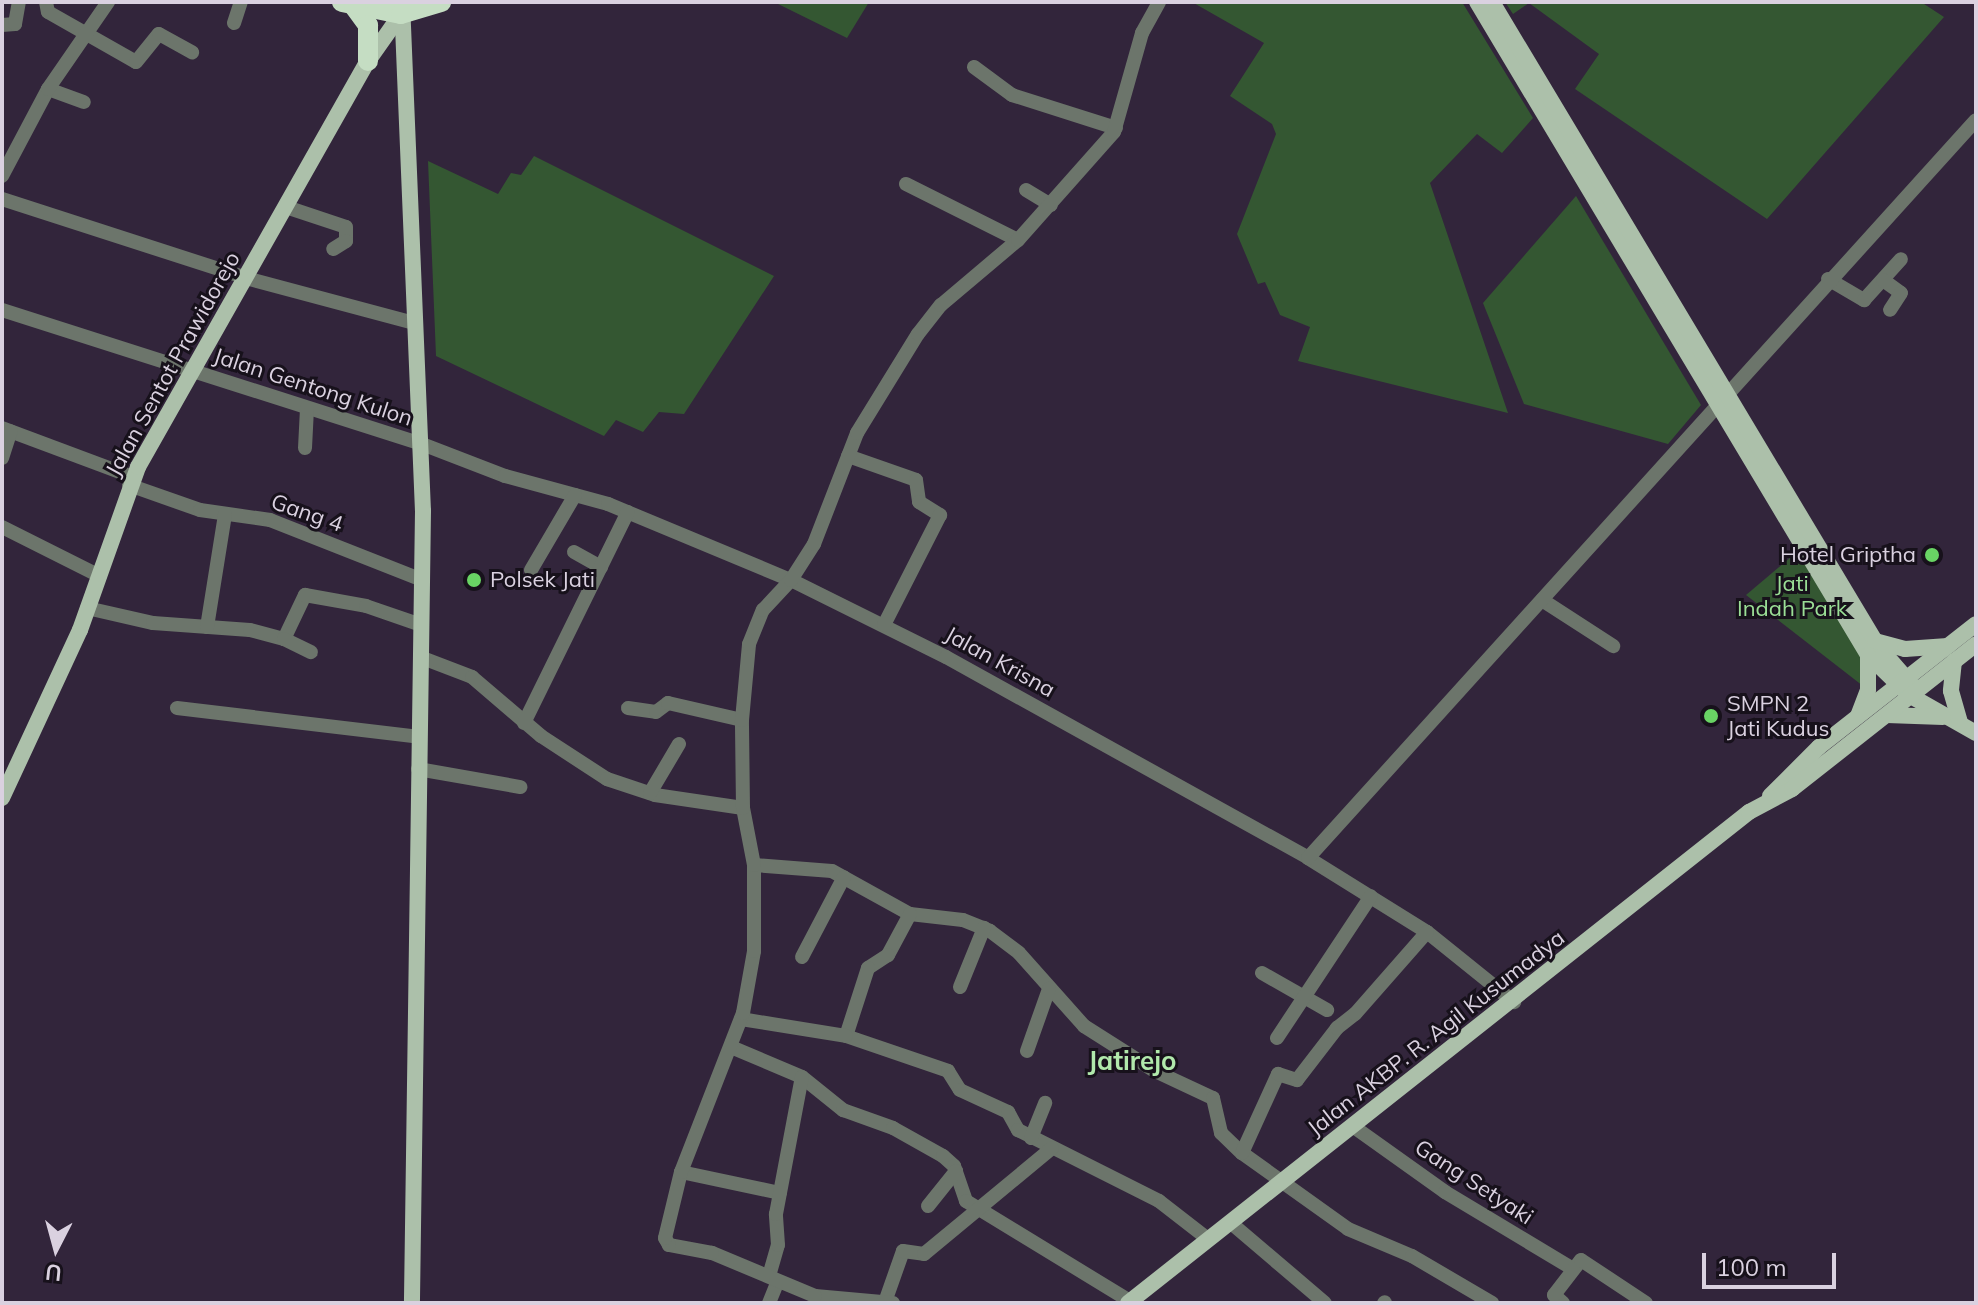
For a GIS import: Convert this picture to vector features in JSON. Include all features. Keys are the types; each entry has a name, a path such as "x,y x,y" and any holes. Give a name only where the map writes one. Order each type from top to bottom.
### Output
{"highway":[{"path":"348,4 402,8 441,2"},
{"path":"348,4 368,25 368,61"}],"main road":[{"path":"1477,2 1872,648 1911,690 1976,733"},
{"path":"1492,2 1723,401"},
{"name":"Jalan Sentot Prawidorejo","path":"4,789 87,608 131,481 368,61 402,8"},
{"path":"402,8 414,323 422,444 412,1303"},
{"name":"Jalan AKBP. R. Agil Kusumadya","path":"1770,796 1792,789 1885,716 1951,654 1976,624"},
{"name":"Jalan AKBP. R. Agil Kusumadya","path":"1951,654 1976,644"},
{"path":"1872,648 1951,654 1951,691 1960,722"},
{"path":"1857,718 1868,690 1872,648"},
{"name":"Jalan AKBP. R. Agil Kusumadya","path":"1129,1302 1514,1002 1770,796 1787,774 1857,718 1911,690"},
{"path":"1885,716 1923,713 1960,722"}],"street":[{"path":"2,25 15,24 19,2"},
{"path":"46,2 48,12 136,62 160,34 192,52"},
{"path":"2,176 48,89 108,2"},
{"path":"234,23 241,2"},
{"path":"1052,1148 924,1254 903,1251 889,1302 815,1296 712,1253 666,1242 681,1172 741,1019 756,936 754,865 743,808 742,720 752,634 763,610 791,580 818,535 848,456 928,320 1018,240 1116,128 1142,33 1159,2"},
{"path":"974,67 1012,95 1116,128"},
{"path":"48,89 84,102"},
{"path":"1308,858 1723,401 1828,279 1976,120"},
{"path":"906,184 1018,240"},
{"path":"1026,190 1051,205"},
{"path":"2,199 246,278 414,323"},
{"path":"286,207 346,227 346,241 333,249"},
{"path":"1828,279 1864,300 1901,259"},
{"path":"1883,280 1901,293 1890,310"},
{"name":"Jalan Gentong Kulon","path":"2,310 422,444"},
{"path":"305,448 307,408"},
{"path":"2,458 6,430"},
{"name":"Gang 4","path":"6,430 131,481 225,514 270,520 422,580"},
{"name":"Jalan Krisna","path":"422,444 628,512 791,580 884,625 1308,858 1427,932 1514,1002"},
{"path":"848,456 916,480 919,502 940,515 884,625"},
{"path":"531,570 575,495"},
{"path":"524,723 628,512"},
{"path":"207,627 225,514"},
{"path":"2,527 98,575"},
{"path":"574,552 601,567"},
{"path":"284,639 305,595 366,606 421,625"},
{"path":"1542,600 1613,646"},
{"path":"87,608 153,623 207,627 284,639 311,652"},
{"path":"420,657 472,677 524,723 575,761 650,793 743,808"},
{"path":"628,708 656,712 668,703 742,720"},
{"path":"177,708 419,737"},
{"path":"650,793 679,744"},
{"path":"418,769 520,787"},
{"path":"754,865 823,870 844,877 910,914 956,918 984,928 1010,944 1094,1034 1213,1098 1221,1133 1242,1153 1362,1237 1412,1256 1492,1303"},
{"path":"802,957 844,877"},
{"path":"1277,1038 1303,994 1371,896"},
{"path":"846,1036 868,968 888,955 910,914"},
{"path":"960,987 984,928"},
{"path":"1242,1153 1278,1074 1297,1080 1337,1028 1355,1014 1427,932"},
{"path":"1262,973 1327,1010"},
{"path":"1027,1051 1049,989"},
{"path":"741,1019 846,1036 948,1071 960,1090 1003,1109 1018,1130 1159,1201 1208,1239"},
{"path":"731,1047 802,1077 843,1110 893,1128 943,1156 956,1171 962,1196 977,1209 1129,1302"},
{"path":"769,1303 778,1245 780,1193 802,1077"},
{"path":"1031,1138 1045,1103"},
{"name":"Gang Setyaki","path":"1354,1127 1445,1192 1573,1269 1581,1260 1646,1303"},
{"path":"928,1206 956,1171"},
{"path":"681,1172 780,1193"},
{"path":"1231,1223 1325,1303"},
{"path":"1554,1300 1573,1269"}],"green space":[{"path":"774,2 869,2 847,38"},
{"path":"1192,2 1462,2 1533,118 1502,153 1477,134 1430,183 1508,413 1298,361 1310,327 1280,315 1265,282 1258,284 1237,234 1276,134 1272,124 1230,96 1264,43"},
{"path":"1505,2 1921,2 1944,17 1767,219 1575,89 1599,54 1529,3 1513,14"},
{"path":"534,156 774,276 684,414 659,412 643,432 616,420 604,436 436,356 428,161 498,194 511,173 521,175"},
{"path":"1576,196 1701,405 1668,444 1524,404 1483,303"},
{"name":"Jati Indah Park","path":"1798,551 1862,652 1863,686 1746,595"}],"place":[{"name":"Hotel Griptha","path":"1932,555"},
{"name":"Polsek Jati","path":"474,580"},
{"name":"SMPN 2 Jati Kudus","path":"1711,716"}],"district":[{"name":"Jatirejo","path":"1132,1061"}]}
